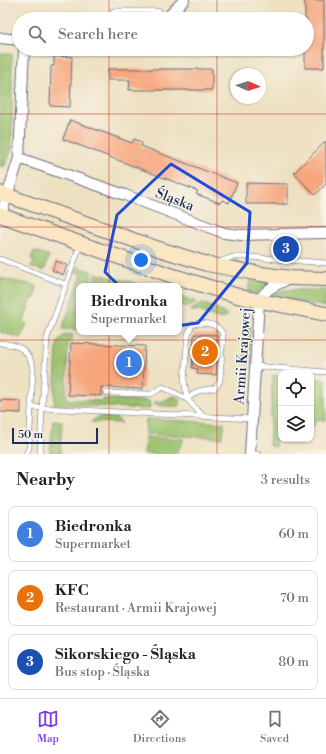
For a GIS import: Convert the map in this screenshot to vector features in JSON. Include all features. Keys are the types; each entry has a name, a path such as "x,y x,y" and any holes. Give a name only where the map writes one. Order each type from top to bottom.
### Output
{"street":[{"path":"173,12 184,0"},
{"path":"0,38 12,39"},
{"path":"24,56 19,158 4,194 0,215 167,274 260,302 326,314"},
{"name":"Śląska","path":"19,158 125,195 224,233 241,235 326,233"},
{"path":"4,194 159,249 207,264 291,278 326,279"},
{"name":"Armii Krajowej","path":"250,454 260,302 262,296 270,288 291,278"}],"lane":[{"path":"113,12 113,10 160,12"},
{"path":"40,454 47,338 80,244"},
{"path":"207,264 233,257 326,263"},
{"path":"0,259 65,284"},
{"path":"198,323 211,324 219,327 222,334 220,381 215,388 198,391 187,399 184,380 188,334 192,325 198,323"},
{"path":"0,343 13,345 23,350 29,356 33,367 29,448 26,454"},
{"path":"256,366 326,372"},
{"path":"107,393 151,394 163,387 187,399 203,416"},
{"path":"31,407 252,419"},
{"path":"250,454 258,454"}],"highlighted area":[{"path":"171,164 250,212 247,263 198,323 162,328 105,272 117,215"}],"green space":[{"path":"0,54 12,54 12,150 4,167 0,166"},
{"path":"34,251 49,256 44,271 31,267 34,260 31,259"},
{"path":"78,267 91,271 91,283 79,283 82,274 76,272"},
{"path":"95,273 133,283 94,283"},
{"path":"0,278 37,286 35,298 32,298 24,321 27,324 20,338 0,332"},
{"path":"250,279 272,282 261,289 257,294 248,292"},
{"path":"76,290 76,330 62,329"},
{"path":"283,290 326,290 326,307 269,296"},
{"path":"182,297 196,302 187,307 182,306"},
{"path":"202,303 227,315 221,319 198,311 191,311"},
{"path":"247,325 251,327 249,367 244,357"},
{"path":"65,334 73,335 72,341 68,342 66,399 149,401 150,409 54,404 57,345"},
{"path":"273,375 278,376 278,424 275,447 269,446"},
{"path":"314,378 326,380 326,420 314,420"},
{"path":"173,396 181,400 179,406 155,405 155,402 163,401"},
{"path":"99,416 117,418 122,423 91,422"},
{"path":"146,419 224,423 224,430 222,431 222,438 145,434"},
{"path":"53,420 62,421 60,454 50,454"},
{"path":"145,437 184,439 176,454 144,454"}],"building":[{"path":"305,0 324,0 324,68 305,68 305,56 314,56 314,12 305,12"},
{"path":"54,56 72,57 70,107 50,106 51,66 54,66"},
{"path":"108,69 212,69 212,90 129,90 130,80 108,80"},
{"path":"70,120 132,143 134,139 142,142 141,146 237,183 229,203 222,200 220,203 196,194 198,191 63,139"},
{"path":"326,141 326,184 315,195 294,173"},
{"path":"246,183 288,184 288,204 246,204"},
{"path":"56,261 67,265 63,275 52,270"},
{"path":"194,334 218,335 216,375 197,374 198,369 192,368"},
{"path":"71,343 145,346 143,389 101,387 101,396 68,395"},
{"path":"0,400 21,401 21,413 0,412"}],"place":[{"name":"Sikorskiego - Śląska","path":"286,249"},
{"name":"KFC","path":"205,352"},
{"name":"Biedronka","path":"129,363"}]}
